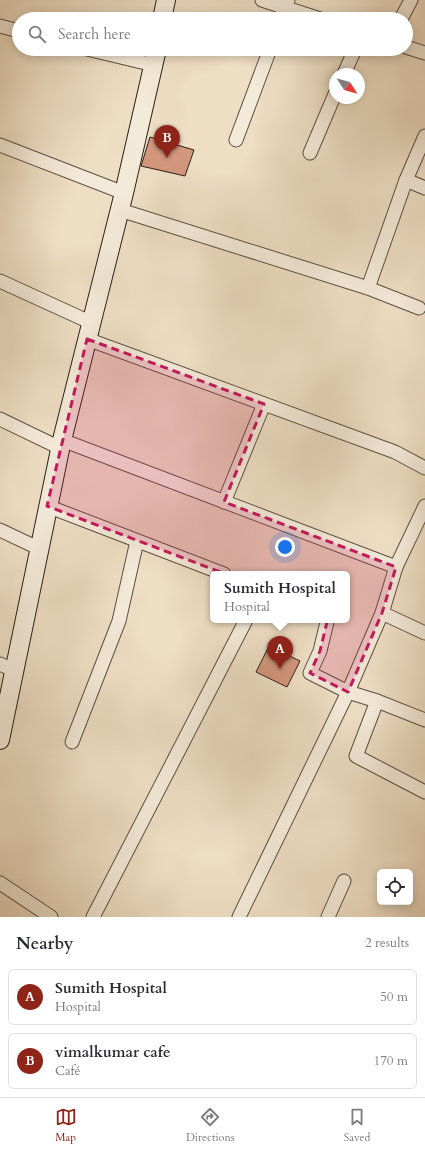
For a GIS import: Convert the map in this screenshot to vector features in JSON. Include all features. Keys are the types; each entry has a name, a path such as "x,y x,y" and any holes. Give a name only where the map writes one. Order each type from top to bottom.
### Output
{"main road":[{"path":"163,12 166,0"},
{"path":"0,740 7,667 38,548 61,444 122,202 155,57"}],"street":[{"path":"262,0 295,12"},
{"path":"405,12 411,0"},
{"path":"0,26 12,29"},
{"path":"413,49 425,53"},
{"path":"236,140 267,56"},
{"path":"347,68 352,56"},
{"path":"310,153 331,104"},
{"path":"368,288 406,180 425,136"},
{"path":"0,145 122,202 368,288 419,308"},
{"path":"406,180 425,188"},
{"path":"0,281 89,331 264,404 395,452 425,468"},
{"path":"224,502 264,404"},
{"path":"0,419 61,444 224,502 396,567"},
{"path":"47,506 216,571"},
{"path":"239,917 348,692 382,613 396,567 425,506"},
{"path":"0,530 38,548"},
{"path":"72,742 119,621 136,541"},
{"path":"382,613 425,633"},
{"path":"94,917 244,623"},
{"path":"327,623 320,651 310,673 348,692 425,720"},
{"path":"377,702 356,756 425,792"},
{"path":"328,917 344,881"},
{"path":"0,883 51,917"}],"highlighted area":[{"path":"87,339 264,404 224,502 396,567 382,613 348,692 310,673 320,651 327,622 320,606 262,588 47,506"}],"building":[{"path":"150,137 194,150 185,176 141,166"},
{"path":"269,646 300,661 287,687 256,672"}],"place":[{"name":"vimalkumar cafe","path":"167,158"},
{"name":"Sumith Hospital","path":"280,669"}]}
